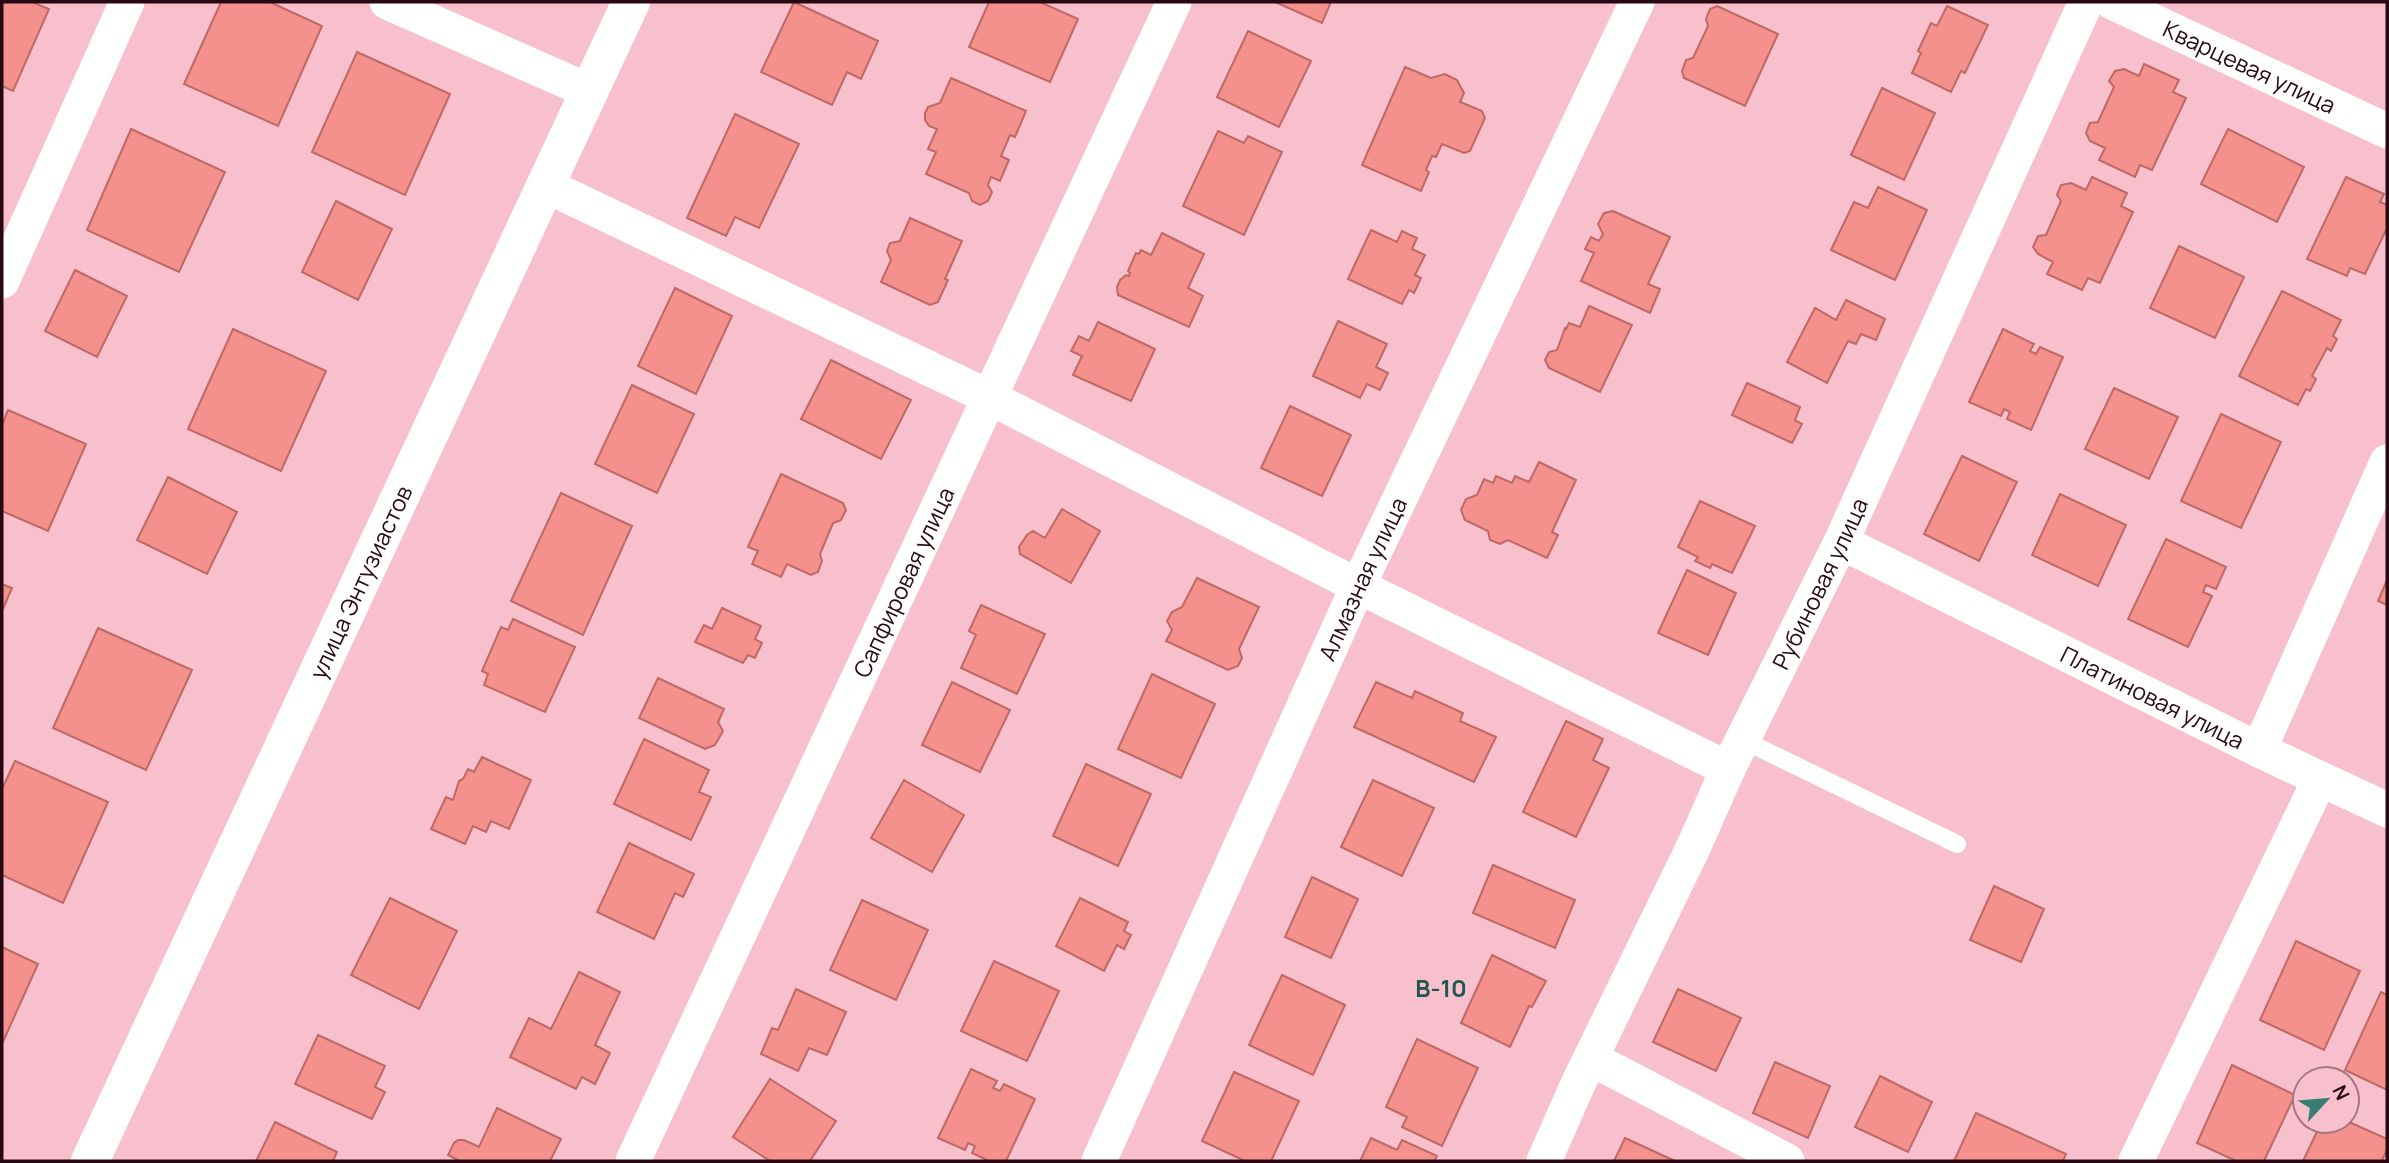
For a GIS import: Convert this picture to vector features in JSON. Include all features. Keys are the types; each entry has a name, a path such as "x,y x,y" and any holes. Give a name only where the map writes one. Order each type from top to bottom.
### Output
{"street":[{"path":"2,281 127,2"},
{"path":"387,2 589,91"},
{"name":"улица Энтузиастов","path":"90,1161 631,2"},
{"name":"Сапфировая улица","path":"633,1161 1174,2"},
{"name":"Алмазная улица","path":"1099,1161 1358,586 1637,2"},
{"name":"Рубиновая улица","path":"1544,1161 1735,755 1841,542 2086,2"},
{"name":"Кварцевая улица","path":"2112,2 2387,131"},
{"path":"547,186 991,398 1358,586 1735,755"},
{"name":"Платиновая улица","path":"1841,542 2259,750 2387,463"},
{"path":"2259,750 2387,810"},
{"path":"2136,1161 2320,779"},
{"path":"1592,1059 1787,1161"}],"lane":[{"path":"1735,755 1957,844"}],"building":[{"path":"2,2 32,2 49,9 13,91 2,86"},
{"path":"221,2 270,2 322,26 278,126 184,84"},
{"path":"794,2 878,41 861,79 847,72 832,105 761,72"},
{"path":"989,2 1040,2 1078,19 1050,82 969,47"},
{"path":"1275,2 1331,2 1322,23"},
{"path":"1717,6 1778,34 1745,106 1684,78 1682,71 1686,60 1693,58 1708,26 1706,19 1710,9"},
{"path":"1947,6 1988,25 1965,73 1961,71 1951,92 1912,73 1921,53 1918,51 1931,23 1937,26"},
{"path":"1248,31 1311,61 1279,127 1217,97"},
{"path":"357,52 450,94 405,195 312,152"},
{"path":"2144,64 2179,80 2173,92 2186,98 2152,170 2140,165 2135,177 2099,160 2105,148 2090,141 2086,133 2090,123 2098,122 2114,87 2109,81 2115,71 2124,69 2139,76"},
{"path":"1405,67 1431,78 1445,74 1457,80 1464,93 1460,102 1482,111 1485,118 1470,151 1464,153 1442,144 1436,157 1432,156 1421,191 1362,165"},
{"path":"951,78 1026,111 1015,137 1010,135 1001,156 1009,160 1000,181 991,177 988,185 992,192 988,201 980,205 972,201 969,193 926,174 936,152 928,149 937,129 929,126 925,113 928,107 940,103"},
{"path":"1882,88 1935,113 1904,180 1851,155"},
{"path":"735,114 799,144 759,228 735,217 726,236 687,218"},
{"path":"131,129 225,172 179,272 87,230"},
{"path":"2228,129 2304,167 2277,222 2201,184"},
{"path":"1218,131 1244,143 1248,136 1282,152 1244,235 1183,206"},
{"path":"2092,177 2127,193 2121,206 2133,212 2100,283 2088,278 2082,290 2047,274 2053,262 2038,254 2033,247 2038,236 2046,235 2061,201 2057,195 2061,185 2071,183 2086,190"},
{"path":"2346,177 2384,194 2380,202 2387,205 2387,228 2365,274 2350,268 2347,276 2307,259"},
{"path":"1878,187 1927,210 1895,280 1831,250 1854,202 1868,208"},
{"path":"336,201 392,229 358,300 302,272"},
{"path":"1613,211 1670,237 1648,284 1660,289 1650,313 1581,281 1594,253 1585,249 1591,237 1599,241 1603,234 1598,224 1604,213"},
{"path":"910,218 962,241 938,302 930,305 881,282 891,260 887,251 890,243 900,241"},
{"path":"1371,230 1397,242 1402,231 1417,238 1412,249 1425,255 1415,275 1421,278 1414,293 1409,290 1402,304 1348,279"},
{"path":"1162,233 1204,254 1188,288 1203,296 1189,327 1118,295 1120,280 1126,275 1129,276 1128,271 1136,253 1139,254 1141,250 1151,255"},
{"path":"2179,246 2244,277 2215,338 2150,308"},
{"path":"75,270 127,296 97,357 45,331"},
{"path":"675,288 732,316 696,394 638,366"},
{"path":"2282,291 2341,320 2333,336 2337,339 2331,351 2327,348 2312,376 2316,379 2310,391 2306,389 2298,405 2239,376"},
{"path":"1846,300 1885,319 1876,340 1861,334 1856,344 1848,341 1827,383 1787,362 1815,308 1836,320"},
{"path":"1589,306 1632,325 1600,392 1549,368 1545,360 1549,352 1557,350 1569,323 1580,327"},
{"path":"1338,321 1387,344 1376,367 1388,373 1380,390 1367,384 1360,398 1313,376"},
{"path":"1098,322 1155,349 1131,401 1073,375 1082,356 1071,351 1079,336 1089,341"},
{"path":"233,329 326,371 281,471 188,429"},
{"path":"2003,329 2034,344 2030,351 2036,354 2040,347 2063,357 2031,430 2007,419 2010,412 2004,409 2001,416 1969,402"},
{"path":"831,360 911,400 881,459 801,419"},
{"path":"1747,383 1800,407 1795,420 1802,424 1792,443 1732,415"},
{"path":"632,385 694,414 657,493 595,464"},
{"path":"2114,388 2178,417 2149,479 2085,449"},
{"path":"1290,406 1351,435 1322,496 1261,468"},
{"path":"8,410 86,444 48,531 2,511 2,425"},
{"path":"2221,414 2281,442 2241,528 2181,501"},
{"path":"1962,456 2017,482 1979,561 1924,534"},
{"path":"1539,462 1576,480 1552,532 1558,535 1547,558 1508,540 1500,544 1490,540 1488,531 1465,520 1461,510 1466,499 1477,495 1484,479 1493,483 1496,476 1512,483 1515,476 1529,482"},
{"path":"781,474 843,503 846,510 841,520 833,523 820,554 822,561 818,572 811,575 787,564 781,577 752,564 758,551 748,547"},
{"path":"168,477 237,512 207,574 137,540"},
{"path":"561,493 632,526 583,635 511,601"},
{"path":"2060,494 2126,525 2098,586 2032,555"},
{"path":"1700,501 1755,526 1732,573 1712,564 1710,568 1695,561 1698,557 1678,547"},
{"path":"1062,509 1100,531 1071,583 1020,554 1019,547 1033,531 1045,538"},
{"path":"2166,539 2226,567 2216,589 2206,585 2203,592 2212,596 2188,647 2128,619"},
{"path":"1687,570 1736,593 1708,655 1658,633"},
{"path":"1197,578 1259,607 1239,649 1242,658 1238,666 1228,670 1166,641 1172,630 1167,621 1172,612 1182,607"},
{"path":"2387,580 2387,605 2378,601"},
{"path":"2,584 12,588 2,611"},
{"path":"981,605 1045,634 1017,694 961,668 976,635 969,631"},
{"path":"722,608 761,626 755,639 762,643 755,658 748,655 743,663 695,642 704,625 712,629"},
{"path":"513,619 575,647 545,712 484,685 488,674 482,671 501,627 508,630"},
{"path":"98,628 192,670 146,770 53,728"},
{"path":"1152,674 1215,704 1181,778 1118,749"},
{"path":"658,678 724,709 718,722 723,731 715,745 705,749 639,718"},
{"path":"952,682 1010,710 980,772 922,745"},
{"path":"1376,682 1412,698 1415,691 1463,713 1460,721 1496,737 1474,782 1354,727"},
{"path":"1566,721 1603,739 1593,760 1609,768 1576,837 1523,812"},
{"path":"644,739 709,770 699,792 711,797 691,840 614,804"},
{"path":"482,757 531,780 509,829 491,821 486,832 473,826 465,844 431,829 446,797 453,800 459,781 468,769 474,772"},
{"path":"15,761 108,802 63,903 2,875 2,789"},
{"path":"1086,764 1151,794 1118,866 1053,836"},
{"path":"904,780 964,815 932,872 871,838"},
{"path":"1373,780 1434,808 1402,876 1341,847"},
{"path":"629,843 694,874 683,897 675,893 654,939 597,912"},
{"path":"1493,865 1575,900 1555,948 1473,913"},
{"path":"1312,877 1358,899 1331,958 1285,937"},
{"path":"1994,886 2044,909 2021,962 1970,940"},
{"path":"390,898 457,931 419,1009 351,975"},
{"path":"1080,898 1128,922 1124,931 1131,935 1124,949 1117,945 1104,971 1056,946"},
{"path":"862,900 928,930 896,1000 830,970"},
{"path":"2296,941 2360,971 2324,1050 2260,1020"},
{"path":"2,947 38,964 2,1044"},
{"path":"1492,955 1546,981 1532,1007 1529,1006 1510,1047 1461,1023"},
{"path":"994,961 1059,991 1027,1061 961,1031"},
{"path":"579,972 620,992 595,1045 610,1053 595,1084 582,1077 576,1089 510,1057 529,1018 551,1029"},
{"path":"1282,975 1345,1005 1313,1075 1249,1045"},
{"path":"796,989 846,1012 827,1055 809,1048 798,1071 761,1054 772,1028 778,1030"},
{"path":"1678,989 1741,1018 1716,1071 1653,1042"},
{"path":"2381,992 2387,995 2387,1090 2361,1078 2361,1065 2347,1065"},
{"path":"318,1035 385,1066 375,1087 385,1092 372,1119 295,1084"},
{"path":"1417,1039 1478,1068 1442,1146 1402,1127 1407,1117 1386,1107"},
{"path":"1775,1062 1830,1086 1808,1138 1753,1113"},
{"path":"2232,1065 2291,1093 2291,1104 2264,1161 2236,1161 2197,1143"},
{"path":"971,1069 997,1081 993,1088 1000,1091 1004,1084 1035,1099 1006,1161 989,1161 972,1153 975,1146 968,1143 965,1150 938,1138"},
{"path":"1234,1072 1299,1101 1271,1161 1245,1161 1202,1141"},
{"path":"1880,1076 1932,1102 1908,1152 1855,1127"},
{"path":"770,1079 836,1121 810,1161 770,1161 733,1137"},
{"path":"497,1108 561,1139 550,1161 457,1161 448,1155 458,1140 479,1147"},
{"path":"1976,1113 2066,1154 2063,1161 1954,1161"},
{"path":"275,1122 337,1152 333,1161 256,1161"},
{"path":"2361,1127 2387,1139 2387,1149 2382,1161 2303,1161 2315,1135 2361,1135"},
{"path":"1371,1138 1397,1150 1402,1140 1437,1156 1434,1161 1360,1161"},
{"path":"1625,1138 1675,1161 1614,1161"}],"district":[{"name":"В-10","path":"1441,987"}]}
